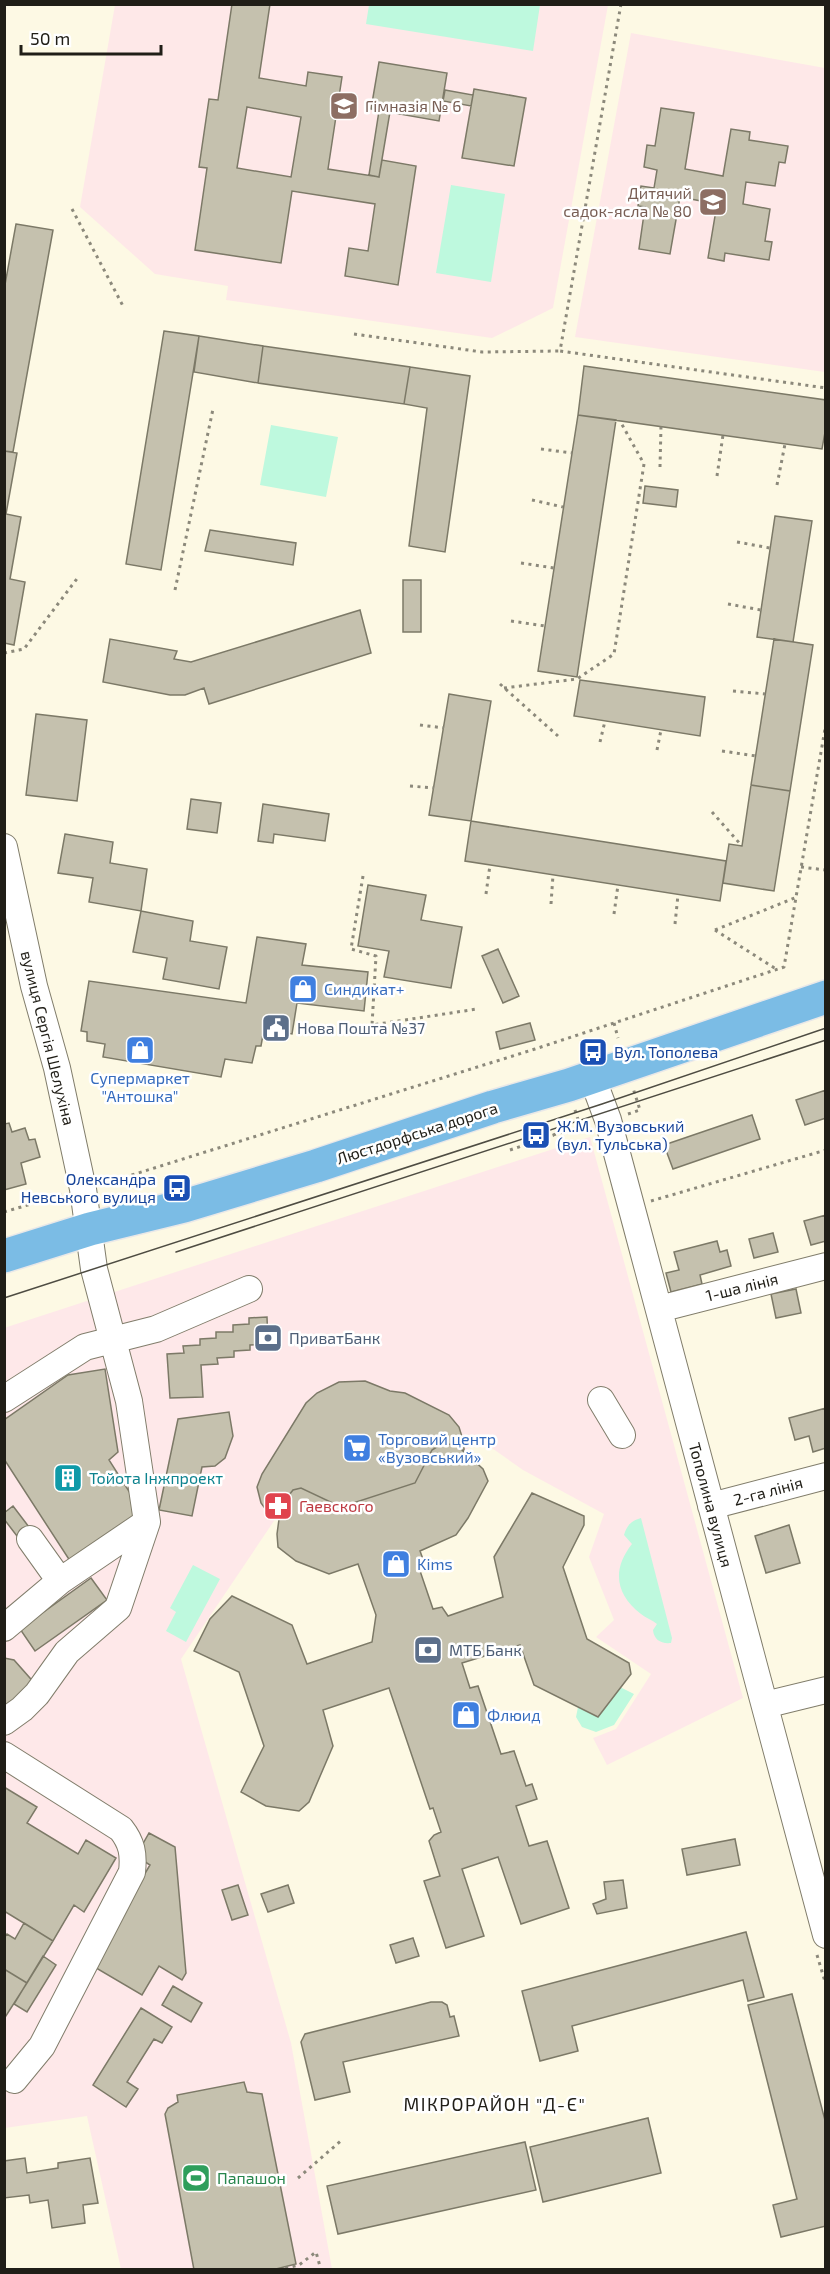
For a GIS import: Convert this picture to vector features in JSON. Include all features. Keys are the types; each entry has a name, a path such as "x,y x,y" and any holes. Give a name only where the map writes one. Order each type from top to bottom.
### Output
{"main road":[{"name":"Люстдорфська дорога","path":"4,1256 90,1229 183,1206 592,1077 825,997"}],"street":[{"name":"вулиця Сергія Шелухіна","path":"4,847 34,986 57,1068 83,1189 94,1269 129,1401 147,1522"},
{"name":"Тополина вулиця","path":"592,1077 608,1120 765,1706 821,1900 825,1935"},
{"name":"1-ша лінія","path":"659,1309 825,1266"},
{"path":"4,1399 85,1347 156,1329 249,1289"},
{"path":"601,1400 622,1435"},
{"name":"2-га лінія","path":"711,1506 825,1476"},
{"path":"4,1628 60,1581 147,1522"},
{"path":"4,1722 38,1694 67,1652 118,1608 147,1522"},
{"path":"30,1539 60,1581"},
{"path":"765,1706 825,1690"},
{"path":"4,1755 121,1829 132,1847 134,1860 132,1872 42,2046 14,2080"}],"path":[{"path":"560,351 621,4"},
{"path":"72,209 123,306"},
{"path":"354,334 482,352 560,351 825,388"},
{"path":"175,590 213,409"},
{"path":"504,688 577,679 614,654 644,464 620,421"},
{"path":"660,466 661,426"},
{"path":"717,476 723,435"},
{"path":"777,485 785,444"},
{"path":"541,449 572,453"},
{"path":"532,500 563,507"},
{"path":"737,542 770,548"},
{"path":"521,563 554,568"},
{"path":"4,653 24,649 79,576"},
{"path":"728,604 761,610"},
{"path":"511,621 545,626"},
{"path":"501,684 558,736"},
{"path":"733,691 765,694"},
{"path":"600,742 604,721"},
{"path":"4,1212 242,1142 784,966 825,723"},
{"path":"420,725 444,728"},
{"path":"657,750 662,730"},
{"path":"722,751 756,756"},
{"path":"410,786 434,788"},
{"path":"712,812 742,846"},
{"path":"486,894 490,865"},
{"path":"801,867 825,870"},
{"path":"551,904 553,875"},
{"path":"363,876 351,950 376,956 372,1025 477,1009"},
{"path":"614,914 618,885"},
{"path":"675,924 678,895"},
{"path":"776,969 715,930 797,897"},
{"path":"614,1023 618,1038"},
{"path":"623,1115 640,1110 631,1081"},
{"path":"574,1105 580,1127"},
{"path":"553,1135 592,1123"},
{"path":"510,1150 559,1133"},
{"path":"632,1207 825,1150"},
{"path":"298,2178 343,2139"},
{"path":"278,2270 299,2265 316,2252 321,2270"}],"shaded area":[{"name":"Гімназія № 6","path":"115,5 608,5 553,308 492,338 226,300 228,286 155,274 80,207"},
{"name":"Дитячий садок-ясла № 80","path":"631,33 825,68 825,372 575,337"},
{"path":"590,1137 743,1698 607,1765 593,1738 616,1729 651,1674 596,1637 614,1620 589,1557 604,1514 523,1470 479,1439 464,1452 280,1512 181,1659 291,2043 332,2269 121,2269 87,2116 5,2128 4,1328"}],"green space":[{"path":"369,4 540,5 533,51 366,24"},
{"path":"451,185 505,194 491,282 436,273"},
{"path":"271,425 338,437 326,497 260,485"},
{"path":"641,1518 672,1638 671,1643 664,1643 656,1639 653,1630 657,1624 632,1606 621,1590 619,1572 621,1563 632,1544 624,1535 630,1524"},
{"path":"193,1565 220,1579 186,1642 166,1631 176,1612 170,1608"},
{"path":"620,1687 634,1694 614,1725 596,1732 582,1727 576,1717 578,1707 598,1717"}],"building":[{"path":"232,4 270,4 259,78 306,86 308,72 342,77 328,169 379,177 382,160 416,166 398,285 345,276 349,248 368,251 375,204 292,191 281,263 195,250 207,168 199,167 209,99 218,100","holes":["247,107 301,117 291,177 237,168"]},
{"path":"379,62 447,73 439,121 371,109"},
{"path":"474,89 526,98 514,166 462,158"},
{"path":"445,90 473,95 471,106 443,101"},
{"path":"661,108 694,113 685,169 723,176 731,129 750,132 749,140 788,146 785,163 779,162 775,186 746,182 743,204 770,209 765,241 772,242 769,260 725,253 724,261 708,258 717,204 680,197 670,254 639,249 645,207 638,206 641,186 654,188 657,170 644,167 647,145 655,146"},
{"path":"379,111 390,112 379,177 369,175"},
{"path":"16,224 53,230 13,452 4,451 4,290"},
{"path":"164,331 199,336 161,570 126,564"},
{"path":"199,336 263,346 258,383 194,372"},
{"path":"263,346 410,367 404,404 258,383"},
{"path":"584,366 826,400 826,427 822,449 578,415"},
{"path":"410,367 470,376 445,552 409,546 427,408 404,404"},
{"path":"578,415 616,420 577,677 538,671"},
{"path":"4,451 17,453 6,514 21,517 10,579 25,582 14,645 4,643"},
{"path":"645,486 678,490 676,507 643,503"},
{"path":"775,516 812,521 793,642 757,637"},
{"path":"210,530 296,543 293,565 205,551"},
{"path":"403,580 421,580 421,632 403,632"},
{"path":"360,610 371,653 209,704 204,688 185,695 170,695 103,682 110,639 177,651 174,659 191,662"},
{"path":"774,639 813,645 790,791 751,785"},
{"path":"580,680 705,697 700,736 574,716"},
{"path":"449,694 491,701 471,821 429,815"},
{"path":"36,714 87,720 77,801 26,795"},
{"path":"751,785 790,791 774,891 723,883 729,844 742,846"},
{"path":"191,799 221,803 217,833 187,829"},
{"path":"263,804 329,814 325,841 274,834 273,843 258,841"},
{"path":"471,821 726,861 720,901 465,861"},
{"path":"65,834 113,842 110,863 147,869 141,911 89,902 93,878 58,873"},
{"path":"368,885 426,895 421,920 462,927 451,988 384,977 389,951 358,946"},
{"path":"141,911 193,921 190,941 227,947 219,989 163,979 167,958 133,952"},
{"path":"257,937 306,944 302,965 368,972 364,1011 297,1003 292,1034 264,1029 261,1046 256,1046 252,1063 225,1059 221,1077 103,1057 105,1044 87,1041 87,1032 81,1031 89,981 246,1003"},
{"path":"498,949 519,996 503,1003 482,956"},
{"path":"530,1023 535,1040 500,1049 496,1032"},
{"path":"826,1090 826,1118 805,1125 796,1100"},
{"path":"752,1115 760,1139 673,1169 664,1145"},
{"path":"9,1123 12,1132 25,1128 29,1140 35,1139 40,1157 21,1163 26,1184 4,1190 4,1124"},
{"path":"826,1215 826,1241 811,1245 804,1221"},
{"path":"773,1233 778,1252 754,1258 749,1239"},
{"path":"717,1241 720,1252 727,1250 731,1266 700,1275 702,1284 671,1292 666,1273 679,1270 674,1252"},
{"path":"796,1289 801,1313 776,1318 771,1294"},
{"path":"267,1317 268,1344 250,1345 250,1350 234,1351 234,1357 217,1358 218,1364 201,1365 203,1397 170,1398 167,1354 184,1353 183,1346 200,1345 200,1339 216,1338 216,1332 233,1332 233,1325 249,1324 249,1318"},
{"name":"Тойота Інжпроект","path":"105,1369 118,1452 109,1460 132,1496 138,1518 72,1564 4,1459 4,1420 68,1375"},
{"name":"Торговий центр «Вузовський»","path":"365,1381 390,1391 405,1393 449,1415 459,1427 464,1452 458,1446 443,1443 432,1450 415,1483 341,1507 301,1488 293,1490 280,1512 269,1514 261,1503 257,1487 262,1474 306,1403 317,1393 339,1382"},
{"path":"826,1408 826,1448 813,1452 809,1436 795,1440 789,1418"},
{"path":"229,1412 233,1436 225,1458 215,1466 202,1467 192,1516 159,1510 178,1419"},
{"path":"443,1443 458,1446 483,1469 488,1481 456,1535 420,1551 424,1562 418,1565 433,1609 442,1607 448,1616 503,1597 494,1557 532,1493 584,1516 584,1525 563,1567 587,1639 629,1663 631,1674 598,1717 534,1685 520,1645 462,1663 470,1688 478,1686 501,1754 514,1751 526,1786 532,1784 537,1799 516,1806 529,1846 547,1841 569,1908 521,1924 498,1857 462,1869 484,1936 446,1948 424,1881 440,1876 429,1841 441,1832 433,1808 430,1809 389,1688 323,1710 333,1746 309,1802 299,1811 266,1806 241,1792 264,1746 239,1672 194,1651 210,1619 232,1596 292,1625 307,1664 372,1642 376,1615 358,1564 329,1574 296,1561 278,1547 280,1512 293,1490 301,1488 341,1507 415,1483 432,1450"},
{"path":"13,1506 32,1531 20,1540 4,1519 4,1513"},
{"path":"789,1525 800,1563 766,1573 755,1536"},
{"path":"91,1578 107,1600 35,1651 20,1629"},
{"path":"4,1658 14,1660 37,1686 16,1703 4,1706"},
{"path":"4,1787 37,1807 27,1823 78,1854 86,1840 116,1858 84,1912 74,1905 53,1941 4,1911"},
{"path":"149,1833 175,1847 186,1973 182,1980 159,1966 142,1995 91,1965 150,1865 136,1856"},
{"path":"735,1839 740,1865 687,1875 682,1849"},
{"path":"623,1880 627,1908 597,1914 593,1904 606,1899 604,1882"},
{"path":"238,1885 248,1915 232,1920 222,1890"},
{"path":"288,1885 294,1903 268,1912 261,1894"},
{"path":"24,1923 53,1941 27,1983 4,1969 4,1938 7,1934 15,1939"},
{"path":"746,1932 764,1997 748,2001 743,1980 572,2026 578,2051 540,2061 522,1991"},
{"path":"413,1938 419,1956 396,1963 390,1945"},
{"path":"43,1956 56,1965 27,2012 14,2004"},
{"path":"4,1969 27,1983 4,2019"},
{"path":"173,1986 202,2003 191,2022 162,2005"},
{"path":"792,1994 826,2124 826,2226 781,2237 773,2205 797,2199 748,2005"},
{"path":"431,2002 442,2002 447,2005 450,2017 454,2016 459,2036 343,2062 350,2092 315,2100 301,2042 305,2034"},
{"path":"141,2008 172,2027 162,2043 154,2039 127,2082 138,2089 126,2107 93,2085"},
{"path":"244,2082 247,2092 262,2094 296,2264 272,2270 194,2270 165,2114 168,2108 178,2102 177,2095"},
{"path":"648,2118 661,2173 543,2202 530,2147"},
{"path":"525,2142 536,2190 338,2234 327,2186"},
{"path":"25,2158 27,2173 58,2168 58,2163 90,2158 98,2203 83,2205 85,2223 52,2228 48,2200 30,2203 29,2195 4,2198 4,2161"}],"tram line":[{"path":"4,1298 602,1104 826,1028"},
{"path":"176,1252 826,1040"}],"place":[{"name":"Гімназія № 6","path":"344,106"},
{"name":"Дитячий садок-ясла № 80","path":"713,202"},
{"name":"Синдикат+","path":"303,989"},
{"name":"Нова Пошта №37","path":"276,1028"},
{"name":"Супермаркет \"Антошка\"","path":"140,1050"},
{"name":"Вул. Тополева","path":"593,1052"},
{"name":"Ж.М. Вузовський (вул. Тульська)","path":"536,1135"},
{"name":"Олександра Невського вулиця","path":"177,1188"},
{"name":"ПриватБанк","path":"268,1338"},
{"name":"Торговий центр «Вузовський»","path":"357,1448"},
{"name":"Тойота Інжпроект","path":"68,1478"},
{"name":"Гаевского","path":"278,1506"},
{"name":"Kims","path":"396,1564"},
{"name":"МТБ Банк","path":"428,1650"},
{"name":"Флюид","path":"466,1715"},
{"name":"Папашон","path":"196,2178"}],"district":[{"name":"МІКРОРАЙОН \"Д-Є\"","path":"495,2105"}]}
